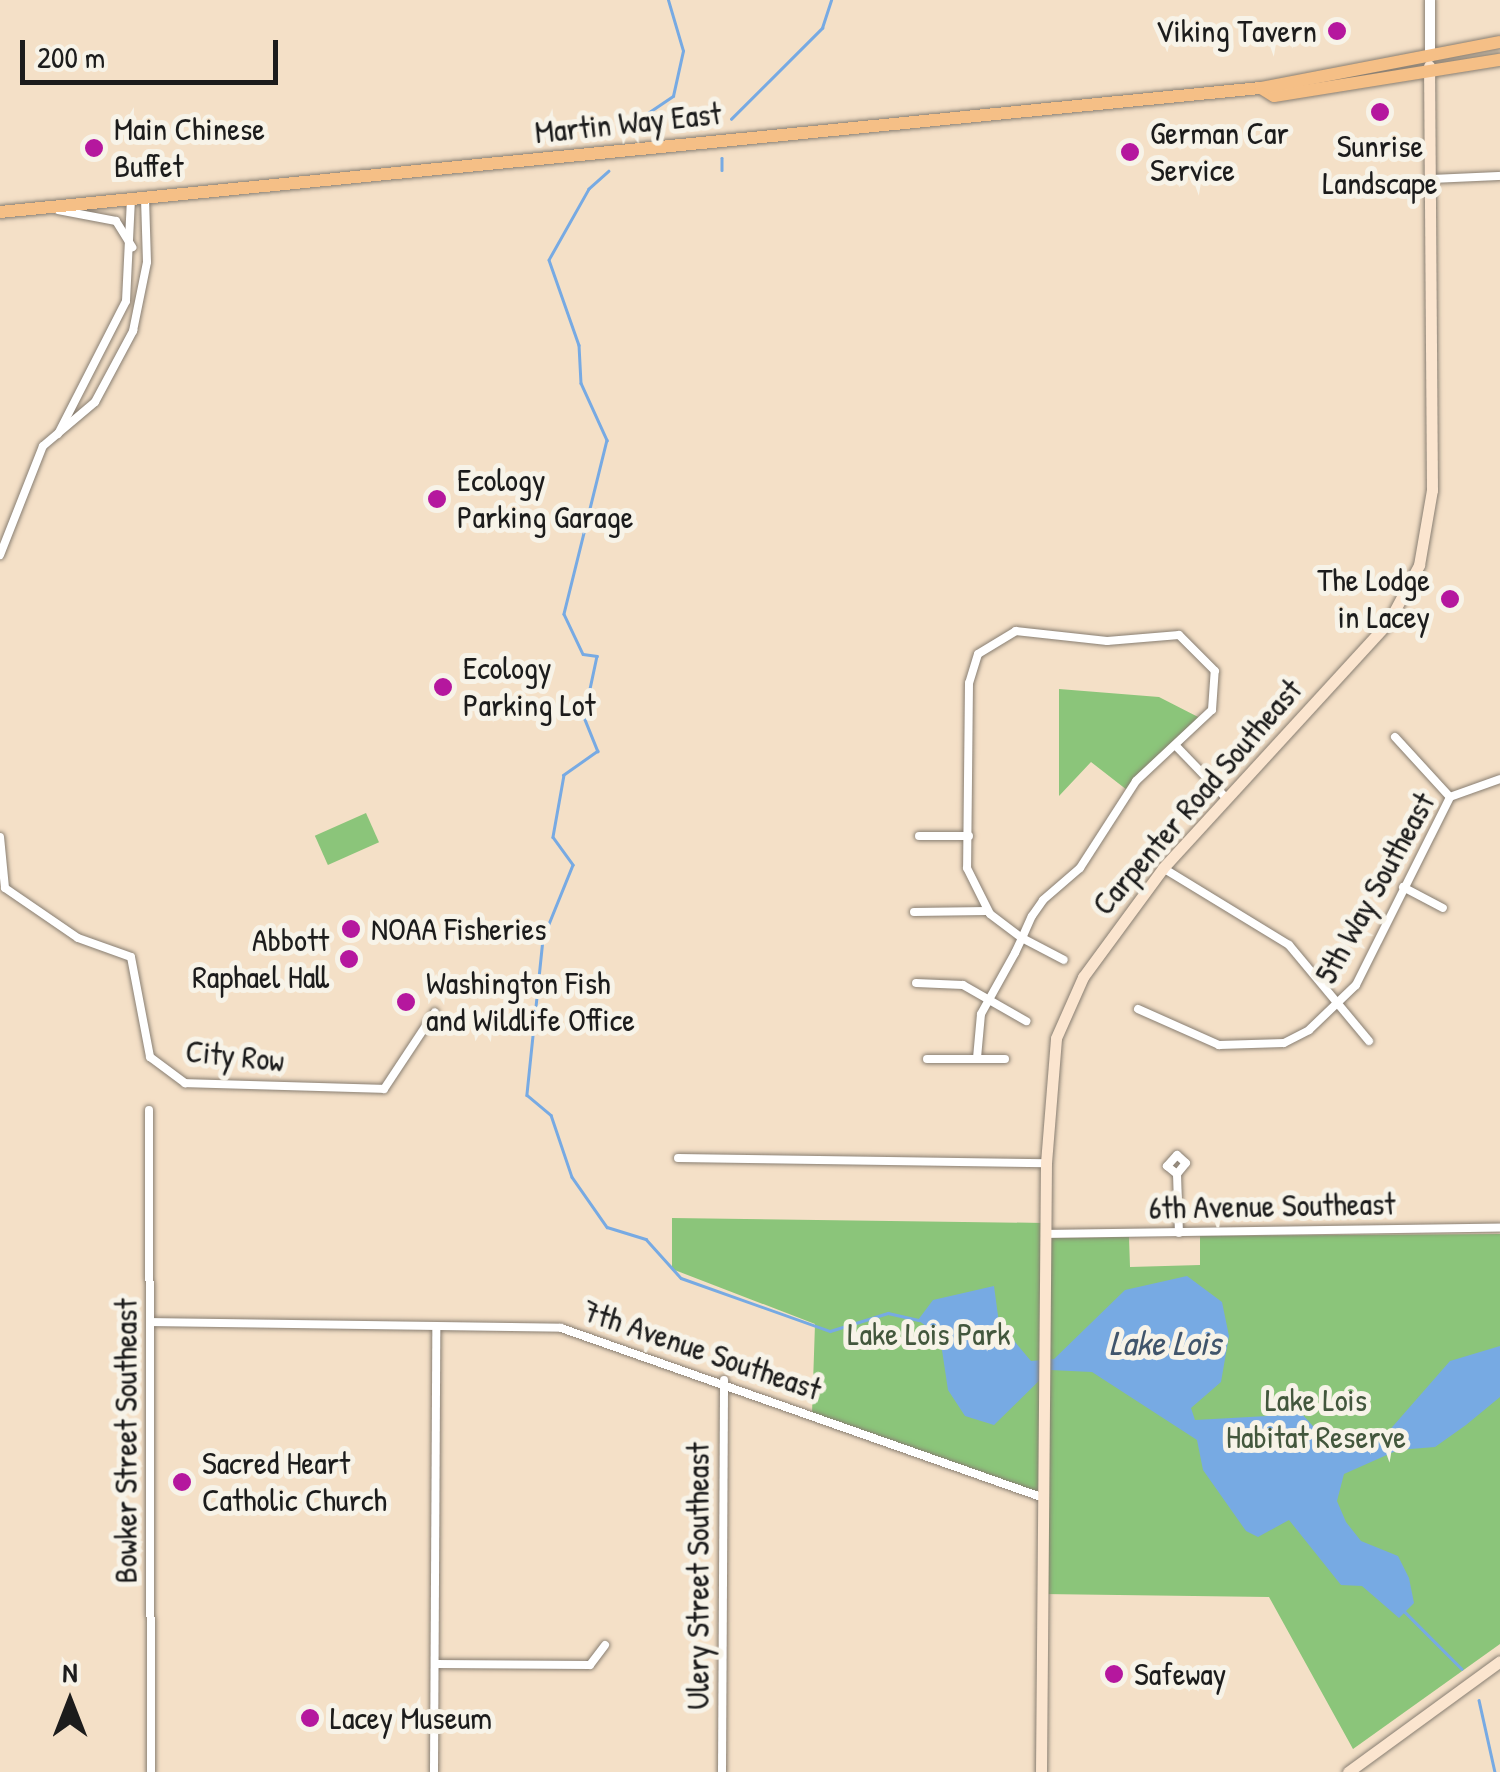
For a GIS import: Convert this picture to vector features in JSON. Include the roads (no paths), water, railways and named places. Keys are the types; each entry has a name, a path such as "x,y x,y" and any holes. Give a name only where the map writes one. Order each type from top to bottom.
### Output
{"main road":[{"name":"Martin Way East","path":"0,212 1261,88 1500,42"},
{"name":"Carpenter Road Southeast","path":"1042,1772 1046,1162 1052,1061 1071,998 1163,868 1389,622 1419,565 1432,484 1430,57"},
{"name":"Martin Way East","path":"1261,88 1274,96 1500,60"},
{"path":"1348,1772 1500,1661"}],"street":[{"path":"1430,0 1430,57"},
{"path":"1430,179 1500,176"},
{"path":"0,555 23,484 58,434 115,334 134,255 138,198"},
{"path":"58,434 95,402 133,330 147,262 138,198"},
{"path":"49,208 116,221 134,255"},
{"path":"977,1058 990,999 1022,938 1128,791 1205,721 1216,684 1188,638 1169,632 1083,640 1036,630 996,639 978,654 969,683 967,868 988,911 1022,938 1064,960"},
{"path":"1395,737 1450,797"},
{"path":"1178,747 1226,798"},
{"name":"5th Way Southeast","path":"1163,868 1289,945 1338,1007 1450,797 1500,779"},
{"path":"918,836 968,836"},
{"name":"City Row","path":"0,837 2,884 19,900 78,938 131,958 150,1058 185,1083 384,1089 434,1012"},
{"path":"1402,887 1443,908"},
{"path":"914,912 988,911"},
{"path":"916,983 963,986 1026,1020"},
{"path":"1138,1009 1219,1045 1252,1046 1284,1043 1338,1007 1368,1041"},
{"path":"928,1058 1005,1059"},
{"name":"Bowker Street Southeast","path":"149,1110 150,1772"},
{"path":"678,1158 1046,1162"},
{"path":"1177,1174 1178,1233"},
{"name":"6th Avenue Southeast","path":"1045,1234 1500,1228"},
{"name":"7th Avenue Southeast","path":"151,1322 561,1328 724,1380 1044,1498"},
{"path":"434,1772 436,1329"},
{"name":"Ulery Street Southeast","path":"722,1772 724,1380"},
{"path":"436,1664 590,1665 606,1645"}],"water":[{"name":"Lake Lois","path":"1187,1276 1222,1302 1229,1336 1221,1382 1191,1408 1195,1420 1302,1414 1321,1435 1357,1450 1380,1441 1450,1361 1500,1346 1500,1397 1466,1425 1435,1447 1398,1450 1344,1474 1337,1501 1346,1522 1361,1541 1398,1556 1409,1578 1414,1603 1399,1618 1362,1586 1341,1585 1289,1520 1258,1537 1246,1531 1203,1470 1197,1440 1092,1372 1050,1370 994,1425 965,1416 948,1390 940,1337 918,1320 933,1300 994,1286 999,1323 1031,1361 1054,1359 1125,1290"}],"waterway":[{"path":"624,129 673,96 683,51 668,0"},
{"path":"731,119 822,28 831,0"},
{"path":"722,158 722,170"},
{"path":"609,171 589,189 549,260 579,345 581,383 607,440 564,614 583,654 597,656 584,717 598,751 564,775 553,837 573,865 543,939 527,1095 551,1115 572,1177 607,1227 646,1239 681,1278 830,1331 888,1313 919,1320"},
{"path":"1403,1610 1462,1669"},
{"path":"1479,1700 1495,1772"}],"place":[{"name":"Viking Tavern","path":"1337,31"},
{"name":"Sunrise Landscape","path":"1380,112"},
{"name":"Main Chinese Buffet","path":"94,148"},
{"name":"German Car Service","path":"1130,152"},
{"name":"Ecology Parking Garage","path":"437,499"},
{"name":"The Lodge in Lacey","path":"1450,599"},
{"name":"Ecology Parking Lot","path":"443,687"},
{"name":"NOAA Fisheries","path":"351,929"},
{"name":"Abbott Raphael Hall","path":"349,959"},
{"name":"Washington Fish and Wildlife Office","path":"406,1002"},
{"name":"Sacred Heart Catholic Church","path":"182,1482"},
{"name":"Safeway","path":"1114,1674"},
{"name":"Lacey Museum","path":"310,1718"}],"park label":[{"name":"Lake Lois Park","path":"929,1334"},
{"name":"Lake Lois Habitat Reserve","path":"1316,1420"}]}
